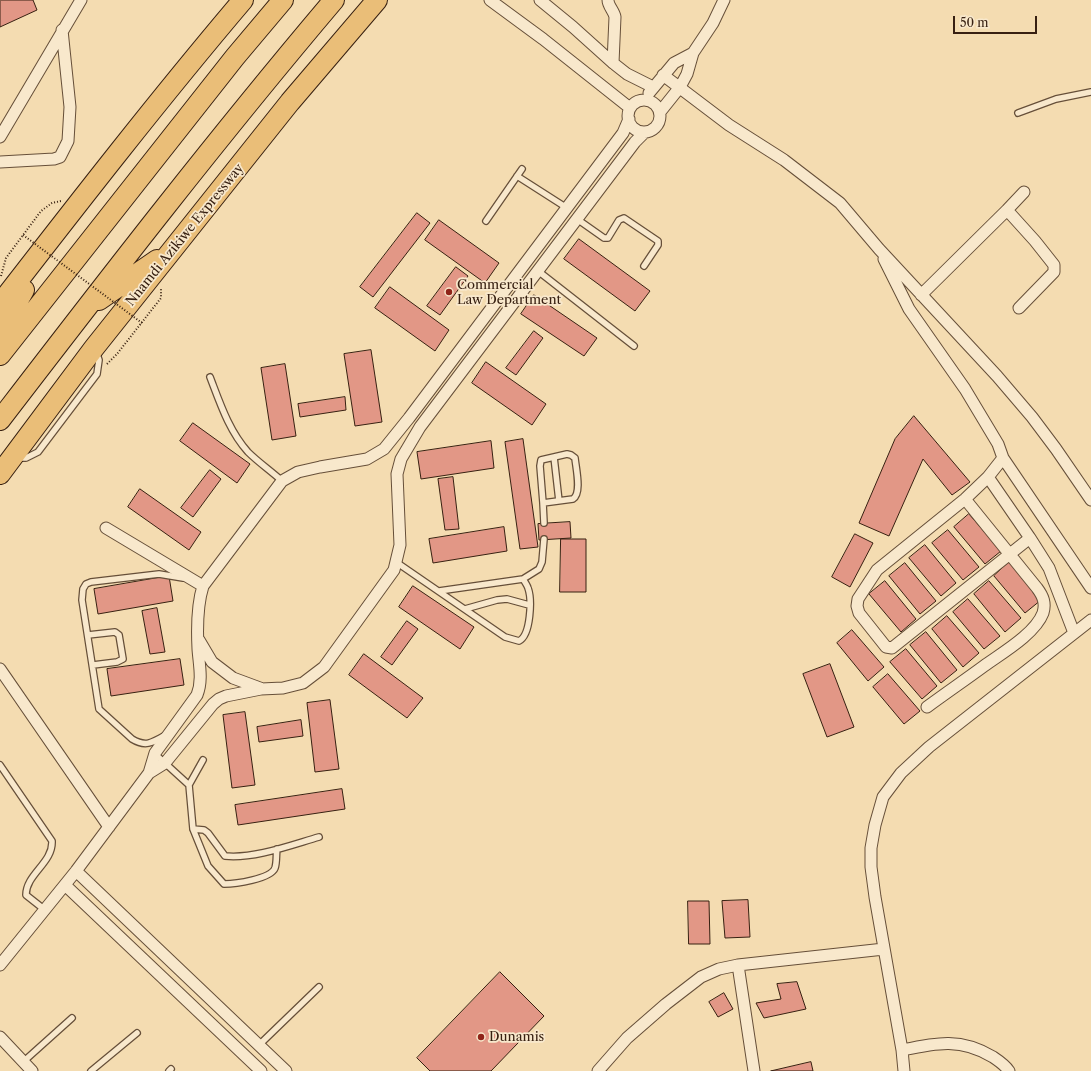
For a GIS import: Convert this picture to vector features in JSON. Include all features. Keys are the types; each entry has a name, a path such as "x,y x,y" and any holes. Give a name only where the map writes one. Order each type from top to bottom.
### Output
{"highway":[{"path":"0,304 55,232 243,0"},
{"path":"0,354 235,57 282,0"},
{"path":"0,420 263,83 334,0"},
{"name":"Nnamdi Azikiwe Expressway","path":"6,467 94,348 290,102 377,0"},
{"path":"0,333 55,232"},
{"path":"83,312 175,248"}],"street":[{"path":"0,137 80,0"},
{"path":"490,0 543,39 630,114 634,128 645,132"},
{"path":"540,0 627,74 653,88"},
{"path":"608,0 608,3 614,11 615,17 613,63"},
{"path":"660,112 680,87 688,74 693,52 713,23 724,0"},
{"path":"0,162 54,159 60,157 68,141 70,106 62,30"},
{"path":"644,100 674,63 693,52"},
{"path":"663,75 729,125 784,160 840,202 879,249 997,376 1032,416 1091,500"},
{"path":"0,965 76,871 149,773 155,753 197,695 200,689 200,678 197,638 199,602 203,586 282,481 298,472 367,459 384,449 409,418 623,133 634,104 644,100 649,100 654,103 660,112 660,118 655,128 645,132 635,142 420,427 401,459 396,474 400,545 394,570 324,667 303,683 284,688 261,689 226,696 219,699 213,704 165,763 149,773"},
{"path":"623,133 635,142"},
{"path":"921,295 1024,192"},
{"path":"1007,210 1054,265 1054,272 1019,308"},
{"path":"879,249 909,309 966,389 998,444 1003,458 1091,588"},
{"path":"1003,458 988,477 965,499 877,570 858,599 857,606 859,613 886,648 895,647 1030,538"},
{"path":"988,477 1049,568 1074,633"},
{"path":"927,707 1020,640 1037,625 1043,613 1045,604 1043,596 965,499"},
{"path":"106,528 203,586"},
{"path":"904,1071 902,1050 871,867 875,825 883,797 901,773 929,746 1091,620"},
{"path":"197,638 212,662 233,678 261,689"},
{"path":"0,669 109,827"},
{"path":"76,871 286,1071"},
{"path":"64,884 261,1071"},
{"path":"598,1071 627,1038 666,1004 701,977 719,969 738,965 884,950"},
{"path":"738,965 754,1071"},
{"path":"0,1036 32,1071"},
{"path":"902,1050 938,1043 961,1044 983,1051 1006,1066 1009,1071"}],"lane":[{"path":"1018,113 1056,99 1091,92"},
{"path":"486,221 522,169"},
{"path":"517,176 567,208"},
{"path":"577,219 600,237 608,238 619,220 624,218 658,241 658,245 644,266"},
{"path":"538,271 634,346"},
{"path":"210,377 230,426 239,440 249,453 282,481"},
{"path":"543,503 573,499 576,497 578,491 576,465 575,458 571,454 541,460 540,466 544,523"},
{"path":"554,457 559,501"},
{"path":"439,591 523,580 539,570 542,562 544,539"},
{"path":"396,562 506,637 519,641 525,637 529,621 528,586 523,580"},
{"path":"170,733 150,744 137,742 100,708 82,600 83,589 86,584 90,582 159,574 192,579"},
{"path":"465,609 497,600 507,600 529,605"},
{"path":"88,635 115,632 120,635 123,659 117,662 93,666"},
{"path":"155,753 189,785"},
{"path":"203,760 189,785 193,829 208,866 224,884 234,884 267,876 273,872 275,868 276,848"},
{"path":"0,765 52,841 52,852 29,883 26,890 26,895 45,910"},
{"path":"193,829 204,830 208,833 225,856 259,853 319,837"},
{"path":"259,1045 319,987"},
{"path":"23,1062 72,1018"},
{"path":"91,1071 137,1033"}],"path":[{"path":"0,279 6,258 41,211"},
{"path":"23,236 142,323"},
{"path":"117,354 161,298"}],"building":[{"path":"1,0 33,0 37,10 0,27"},
{"path":"417,213 430,223 373,297 360,287"},
{"path":"439,220 499,263 485,283 425,240"},
{"path":"579,239 650,291 635,311 564,259"},
{"path":"456,267 468,276 440,315 427,306"},
{"path":"390,287 449,330 435,351 375,308"},
{"path":"534,295 597,338 584,356 521,314"},
{"path":"534,331 543,338 516,375 506,368"},
{"path":"371,350 382,422 355,426 344,354"},
{"path":"486,362 546,404 532,425 472,383"},
{"path":"285,364 296,436 272,440 261,368"},
{"path":"345,397 346,410 300,417 298,404"},
{"path":"914,416 970,482 952,495 923,459 889,536 859,523 895,439"},
{"path":"193,423 250,464 237,483 180,441"},
{"path":"523,439 538,547 520,549 505,442"},
{"path":"491,441 494,468 421,479 417,452"},
{"path":"210,470 221,479 193,517 181,508"},
{"path":"453,477 459,529 445,530 438,479"},
{"path":"140,489 201,532 189,550 128,507"},
{"path":"969,514 1001,551 985,564 954,527"},
{"path":"570,522 571,538 539,540 538,524"},
{"path":"504,527 507,551 433,563 429,539"},
{"path":"948,530 979,567 963,580 932,543"},
{"path":"855,534 873,543 850,587 832,577"},
{"path":"561,539 586,539 586,592 560,592"},
{"path":"925,545 956,583 941,596 909,558"},
{"path":"1009,562 1041,600 1025,613 994,576"},
{"path":"905,563 936,601 920,614 889,576"},
{"path":"169,576 173,601 98,614 94,589"},
{"path":"885,581 916,619 901,632 869,594"},
{"path":"989,581 1021,618 1005,632 974,594"},
{"path":"413,586 474,627 460,649 399,607"},
{"path":"968,599 1000,636 984,649 953,612"},
{"path":"157,608 165,652 150,654 142,611"},
{"path":"947,616 979,653 963,667 932,629"},
{"path":"407,621 418,629 392,665 381,657"},
{"path":"852,630 884,667 868,681 837,643"},
{"path":"926,632 957,670 941,683 910,645"},
{"path":"906,649 937,686 922,699 890,662"},
{"path":"364,654 423,698 407,718 349,675"},
{"path":"180,659 184,685 111,696 107,669"},
{"path":"830,664 854,727 827,737 803,674"},
{"path":"888,674 920,711 904,724 873,687"},
{"path":"330,700 339,769 315,772 307,703"},
{"path":"245,712 255,785 232,788 223,715"},
{"path":"301,720 303,736 259,742 257,727"},
{"path":"342,789 345,809 238,825 235,805"},
{"path":"748,900 750,937 725,938 722,901"},
{"path":"688,901 709,901 710,944 689,944"},
{"name":"Dunamis","path":"500,972 544,1016 491,1071 430,1071 417,1058"},
{"path":"797,982 806,1009 764,1018 756,1003 781,999 777,984"},
{"path":"724,993 733,1009 718,1017 709,1002"},
{"path":"811,1062 813,1071 771,1071"}],"place":[{"name":"Commercial Law Department","path":"449,292"},
{"name":"Dunamis","path":"481,1037"}]}
